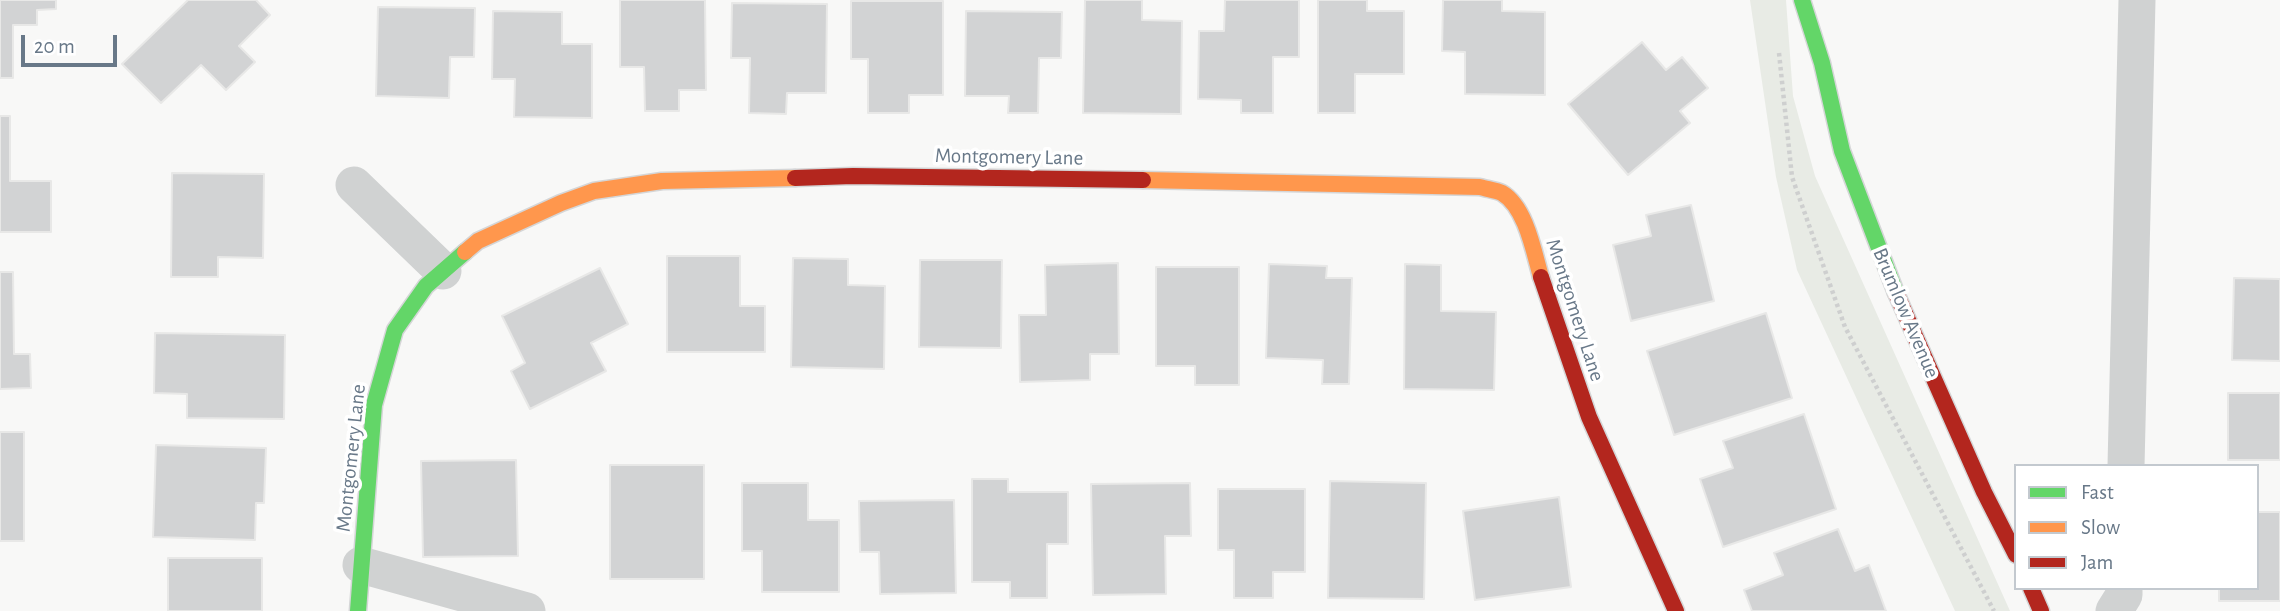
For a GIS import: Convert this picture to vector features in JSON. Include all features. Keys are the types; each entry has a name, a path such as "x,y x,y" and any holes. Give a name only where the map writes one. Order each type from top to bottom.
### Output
{"street":[{"name":"Brumlow Avenue","path":"1802,0 1822,63 1842,151 1888,275 1984,492 2014,551"},
{"path":"2126,464 2137,0"},
{"name":"Brumlow Avenue","path":"1822,63 1825,25"},
{"name":"Montgomery Lane","path":"358,611 374,405 395,330 426,286 443,271 478,241 524,218 594,191 662,181 853,176 1480,187 1502,194 1518,210 1527,230 1548,301 1589,417 1676,611"},
{"path":"354,185 443,271"},
{"path":"360,565 527,611"},
{"path":"2032,590 2041,611"},
{"path":"2114,611 2124,595 2124,590"}],"path":[{"path":"1778,41 1792,177 1845,327 1994,611"}],"shaded area":[{"path":"1750,0 1786,0 1793,96 1815,176 2010,611 1955,611 1797,270 1776,177"}],"building":[{"path":"0,0 56,0 56,9 37,10 37,25 13,25 13,78 0,78"},
{"path":"188,0 256,0 270,15 239,46 255,62 226,90 201,65 161,103 122,64"},
{"path":"620,0 705,0 706,90 679,90 679,111 645,111 644,67 620,67"},
{"path":"1085,0 1142,0 1142,20 1182,21 1181,114 1083,113"},
{"path":"1225,0 1299,0 1299,57 1273,57 1273,113 1241,113 1241,100 1198,99 1199,31 1224,31"},
{"path":"1318,0 1367,0 1367,11 1404,11 1404,74 1355,74 1355,113 1318,113"},
{"path":"1443,0 1502,0 1502,11 1545,12 1545,95 1465,94 1465,52 1442,51"},
{"path":"851,1 943,1 943,95 909,95 909,113 868,113 868,59 851,59"},
{"path":"732,3 827,4 826,93 787,93 786,114 749,113 750,58 731,58"},
{"path":"378,7 475,8 474,57 450,57 449,98 376,96"},
{"path":"493,11 562,12 562,44 592,44 592,118 514,117 515,79 492,79"},
{"path":"966,11 1062,12 1061,58 1039,58 1038,113 1008,113 1009,96 965,96"},
{"path":"1642,42 1666,70 1682,57 1708,88 1680,111 1690,123 1628,175 1568,104"},
{"path":"0,116 10,116 10,181 51,181 51,232 0,232"},
{"path":"172,173 264,174 263,258 218,257 218,277 171,277"},
{"path":"1691,205 1714,301 1631,321 1613,245 1651,236 1646,215"},
{"path":"667,256 740,256 740,306 765,306 765,352 667,352"},
{"path":"793,258 848,259 848,285 885,286 884,369 791,367"},
{"path":"920,260 1002,260 1001,348 919,347"},
{"path":"1118,263 1119,354 1090,354 1090,380 1020,382 1019,315 1046,315 1045,265"},
{"path":"1269,264 1327,266 1326,278 1352,278 1349,384 1322,384 1323,360 1266,358"},
{"path":"1405,264 1441,265 1441,311 1496,312 1494,390 1404,389"},
{"path":"1156,267 1239,267 1239,385 1195,385 1195,366 1156,366"},
{"path":"600,268 628,324 591,343 606,371 530,409 511,371 525,363 502,316"},
{"path":"0,272 13,272 14,354 30,354 31,388 0,389"},
{"path":"2234,278 2280,279 2280,361 2232,360"},
{"path":"1766,313 1792,398 1674,435 1647,351"},
{"path":"155,333 285,335 284,419 187,418 187,394 154,393"},
{"path":"2228,393 2280,393 2280,460 2228,460"},
{"path":"1804,414 1836,509 1723,547 1700,479 1733,468 1723,441"},
{"path":"0,432 24,432 24,541 0,541"},
{"path":"156,445 266,448 264,503 256,503 255,540 153,537"},
{"path":"516,460 518,556 423,557 421,461"},
{"path":"610,465 704,465 704,579 610,579"},
{"path":"972,479 1008,479 1008,492 1068,492 1068,544 1047,544 1047,598 1010,598 1010,582 972,582"},
{"path":"1330,481 1426,483 1424,599 1328,598"},
{"path":"742,483 808,483 808,520 839,520 839,592 762,592 762,551 742,551"},
{"path":"1190,483 1191,536 1165,536 1166,594 1093,595 1091,484"},
{"path":"1218,489 1305,489 1305,572 1273,572 1273,598 1234,598 1234,550 1218,550"},
{"path":"1559,497 1571,587 1475,600 1463,511"},
{"path":"954,500 956,593 880,594 879,552 860,552 859,501"},
{"path":"2259,512 2280,512 2280,601 2219,601 2219,590 2259,590"},
{"path":"1838,529 1855,571 1869,565 1886,611 1752,611 1744,590 1783,575 1774,553"},
{"path":"168,558 262,558 262,611 168,611"}],"traffic: fast":[{"path":"1802,0 1822,63 1842,151 1896,293"},
{"path":"358,611 374,405 395,330 426,286 465,252"}],"traffic: slow":[{"path":"465,252 478,241 594,191 662,181 795,178"},
{"path":"1143,180 1480,187 1494,190 1510,200 1523,219 1541,277"}],"traffic: jam":[{"path":"795,178 853,176 1143,180"},
{"path":"1541,277 1589,417 1676,611"},
{"path":"1896,293 1984,492 2014,551"},
{"path":"2032,590 2041,611"}]}
